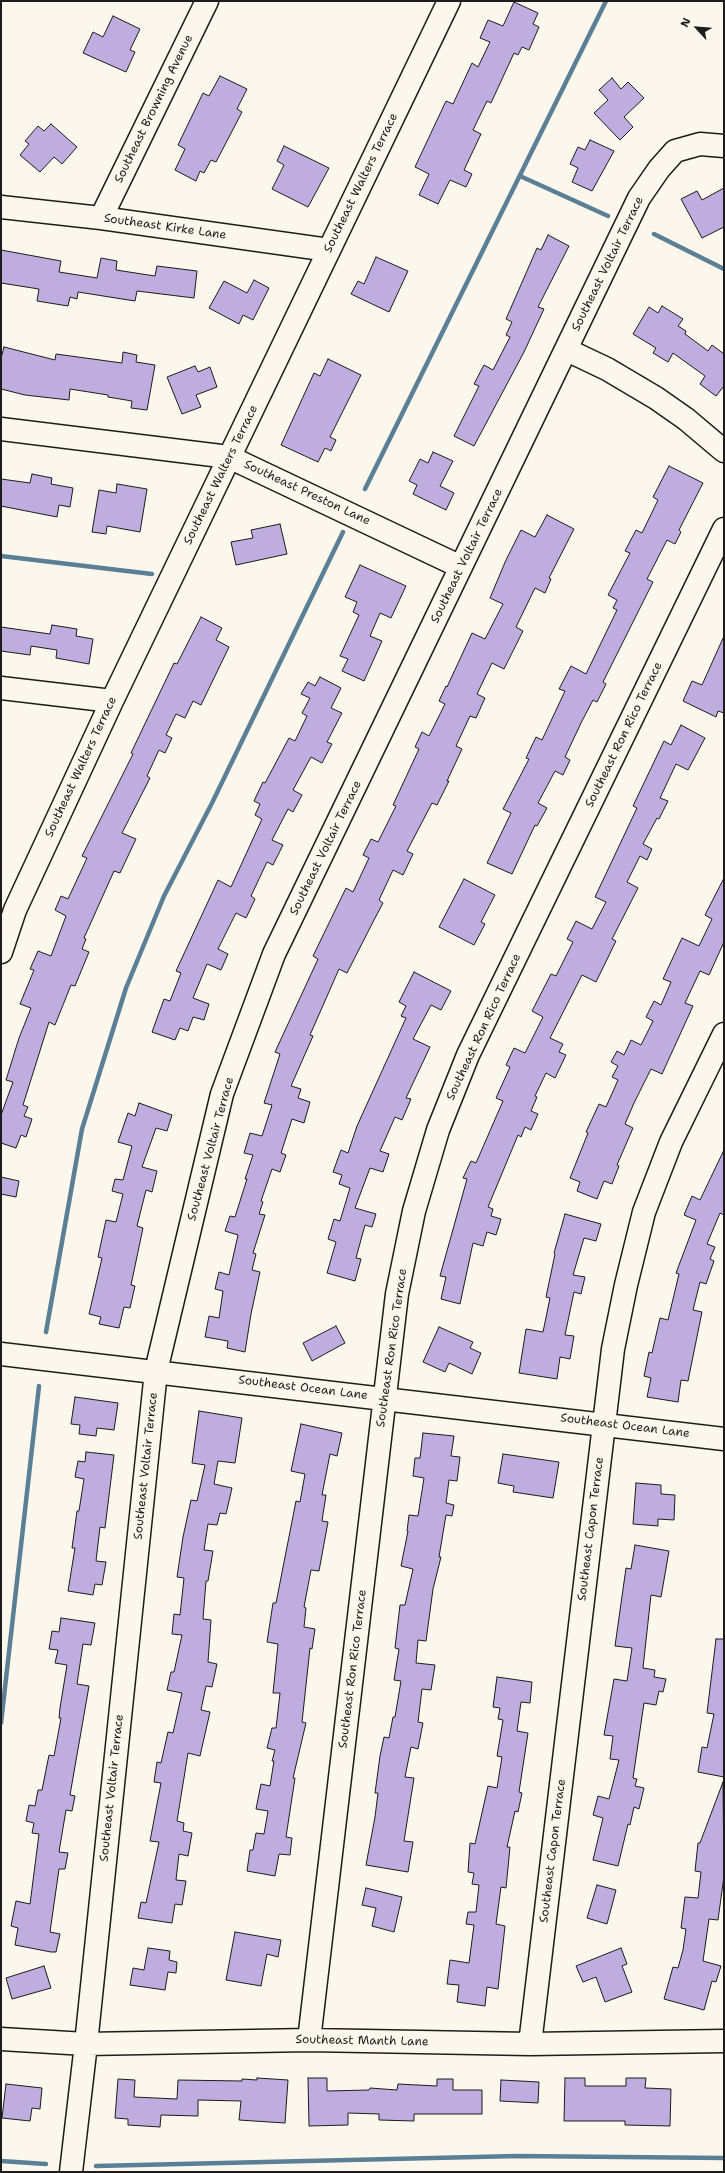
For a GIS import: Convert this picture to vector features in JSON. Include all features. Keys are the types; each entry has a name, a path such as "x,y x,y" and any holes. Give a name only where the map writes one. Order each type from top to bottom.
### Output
{"street":[{"name":"Southeast Browning Avenue","path":"101,218 207,1"},
{"name":"Southeast Walters Terrace","path":"1,952 8,909 112,702 449,1"},
{"name":"Southeast Voltair Terrace","path":"71,2172 72,2149 86,2044 156,1371 222,1094 274,954 567,350 639,198 659,169 675,152 700,144 724,146"},
{"name":"Southeast Kirke Lane","path":"1,207 101,218 329,250"},
{"path":"567,350 608,369 656,398 686,419 724,452"},
{"name":"Southeast Preston Lane","path":"1,429 229,457 461,567"},
{"name":"Southeast Ron Rico Terrace","path":"309,2040 397,1294 414,1211 438,1130 468,1055 724,529"},
{"path":"1,688 112,702"},
{"name":"Southeast Capon Terrace","path":"530,2044 613,1349 626,1285 644,1212 671,1142 724,1034"},
{"name":"Southeast Ocean Lane","path":"1,1354 724,1438"},
{"name":"Southeast Manth Lane","path":"1,2039 86,2044 309,2040 530,2044 724,2041"}],"building":[{"path":"514,2 538,13 533,24 539,27 529,50 522,47 518,55 514,53 491,103 487,101 473,130 481,134 464,170 472,174 466,187 450,180 438,204 419,195 429,174 415,167 446,101 453,104 472,63 478,67 490,42 480,38 488,20 503,26"},
{"path":"113,16 140,29 130,50 135,52 126,72 83,53 93,32 103,37"},
{"path":"220,76 247,89 237,109 242,112 216,162 211,160 204,173 200,171 196,181 175,170 185,149 178,145 203,93 209,96"},
{"path":"612,78 621,89 628,82 644,98 624,117 633,127 620,140 594,113 608,100 599,90"},
{"path":"51,124 77,147 62,164 54,157 40,172 20,155 29,144 25,141 38,126 44,131"},
{"path":"590,140 614,151 592,191 572,182 578,168 570,164 578,147 585,150"},
{"path":"284,146 329,168 308,207 272,189 284,165 277,161"},
{"path":"724,188 724,227 702,238 681,199 697,191 702,200"},
{"path":"548,235 569,246 538,307 544,309 524,352 474,446 454,436 479,386 474,384 484,365 493,370 510,337 506,335 512,322 506,319 537,248 541,250"},
{"path":"1,250 61,261 59,272 97,278 101,258 117,261 116,270 155,276 157,266 197,271 194,298 137,291 135,301 78,292 77,299 70,297 68,306 37,301 39,289 1,283"},
{"path":"376,257 408,271 389,312 351,294 358,281 364,284"},
{"path":"254,280 269,288 253,320 243,315 239,324 209,308 224,281 247,293"},
{"path":"662,306 683,319 678,326 686,331 685,334 708,351 712,345 724,354 724,386 716,396 700,384 705,376 673,353 668,362 653,353 656,348 633,334 649,307 658,313"},
{"path":"4,347 55,360 56,354 122,363 123,352 137,355 136,362 155,365 147,410 131,408 132,401 108,397 108,395 70,389 69,400 25,395 1,389 1,358"},
{"path":"328,359 361,375 330,437 336,440 331,451 325,448 318,462 281,445 314,373 320,376"},
{"path":"195,366 198,372 210,367 217,387 196,395 201,407 182,414 167,377"},
{"path":"433,452 453,461 440,486 454,493 446,510 413,494 417,485 409,481 420,459 428,463"},
{"path":"669,466 703,483 679,530 681,532 675,544 667,540 647,579 653,582 603,682 606,684 597,702 593,700 565,757 570,760 563,775 555,771 538,803 547,808 537,826 535,825 512,874 487,863 511,813 503,809 529,759 526,758 536,737 542,740 565,691 559,689 571,666 586,674 617,610 613,608 617,600 608,595 630,553 625,551 636,530 642,533 658,500 653,497"},
{"path":"32,474 52,478 51,484 73,488 70,507 59,505 57,517 1,506 1,479 30,483"},
{"path":"117,484 147,489 140,532 107,526 106,534 92,532 99,490 116,493"},
{"path":"547,515 574,529 549,578 551,579 545,593 535,588 516,627 523,631 504,669 492,663 477,694 485,698 476,718 470,716 456,746 462,749 447,781 449,781 437,805 432,803 407,851 413,854 403,875 393,870 379,900 383,903 347,973 339,969 310,1035 313,1036 291,1086 301,1089 298,1098 310,1102 304,1123 292,1119 281,1153 286,1155 280,1172 272,1169 261,1201 263,1202 259,1214 265,1215 253,1253 256,1254 252,1270 260,1272 245,1352 227,1348 228,1341 205,1337 209,1316 219,1318 223,1291 215,1289 219,1272 229,1275 238,1235 225,1231 230,1216 235,1217 253,1155 244,1153 250,1133 262,1136 272,1105 264,1103 280,1054 275,1052 318,959 313,956 346,888 353,892 369,858 363,855 371,839 378,842 396,806 393,805 419,749 415,747 422,732 429,736 445,704 439,701 472,633 485,639 503,604 490,598 506,560 521,530 535,537"},
{"path":"280,524 287,554 236,565 231,542 253,538 251,530"},
{"path":"360,565 406,586 391,618 380,613 370,636 382,641 364,681 342,671 348,659 340,656 359,615 353,612 357,602 345,597"},
{"path":"201,617 222,628 216,640 229,647 201,705 193,701 185,718 176,714 166,735 172,738 165,753 159,750 147,776 150,778 122,833 136,839 120,873 114,871 84,938 86,939 82,949 89,952 75,986 71,985 55,1025 49,1022 23,1105 28,1107 24,1116 32,1119 26,1137 21,1135 16,1148 1,1143 1,1115 13,1082 6,1080 19,1038 31,1008 20,1004 34,970 30,969 38,951 51,956 66,916 55,910 61,896 68,899 87,858 82,856 133,754 131,753 174,663 177,664"},
{"path":"52,625 77,629 76,636 93,639 89,664 56,658 57,650 31,646 30,655 1,651 1,627 50,634"},
{"path":"724,636 724,713 718,711 716,717 683,701 692,681 702,685"},
{"path":"320,677 341,688 331,708 342,713 327,742 332,744 322,763 311,757 293,790 302,795 293,812 288,809 272,840 283,845 273,865 267,862 251,896 255,899 246,918 236,913 218,949 228,954 221,970 207,964 193,998 209,1004 204,1020 193,1017 188,1031 180,1028 175,1040 152,1032 164,999 170,1001 181,973 176,971 218,880 231,887 262,819 255,815 260,804 254,801 263,782 265,783 289,738 295,741 307,716 302,713 310,698 301,694 308,682 315,686"},
{"path":"681,725 705,738 688,770 676,764 660,798 668,801 659,819 657,818 643,844 652,849 647,860 640,856 627,882 638,888 612,939 616,941 596,982 582,975 550,1038 563,1044 559,1052 566,1055 555,1078 546,1073 535,1096 537,1097 531,1111 538,1114 531,1130 525,1127 521,1137 518,1135 488,1207 493,1209 491,1216 501,1219 496,1235 487,1232 483,1246 473,1243 460,1304 441,1299 446,1277 440,1276 467,1179 463,1178 471,1161 476,1163 503,1101 496,1098 510,1067 506,1065 514,1048 525,1053 543,1017 532,1011 551,974 556,976 573,942 567,939 576,921 592,929 606,902 595,897 637,808 633,806 664,741 671,745"},
{"path":"724,878 724,942 709,975 700,971 685,1003 693,1006 662,1074 651,1069 634,1103 625,1124 633,1128 617,1165 619,1166 612,1184 604,1181 597,1199 577,1191 580,1182 570,1178 588,1133 586,1132 599,1104 606,1107 618,1080 612,1077 618,1066 611,1062 617,1051 624,1055 631,1040 641,1045 653,1021 646,1017 654,1001 661,1005 671,982 663,979 682,938 699,946 712,919 705,915"},
{"path":"464,879 495,895 481,922 485,924 474,945 439,927"},
{"path":"414,972 451,991 441,1010 431,1005 413,1039 430,1047 406,1098 411,1099 402,1120 395,1117 380,1151 389,1154 383,1172 370,1168 355,1208 376,1214 372,1227 365,1225 356,1258 361,1259 355,1281 327,1273 336,1242 328,1239 334,1219 340,1221 350,1188 339,1184 342,1175 333,1172 341,1150 348,1153 357,1126 406,1018 401,1016 406,1006 399,1002"},
{"path":"139,1103 172,1115 167,1131 156,1128 142,1167 157,1171 152,1192 146,1190 137,1226 143,1228 131,1285 135,1286 130,1308 124,1307 119,1328 99,1324 101,1317 89,1314 102,1258 98,1257 106,1220 116,1222 123,1194 112,1191 115,1179 123,1180 132,1146 118,1142 128,1113 135,1116"},
{"path":"724,1150 724,1215 720,1213 707,1244 715,1247 710,1259 714,1261 706,1284 700,1282 693,1310 702,1312 688,1381 681,1380 678,1402 647,1397 651,1378 644,1376 649,1352 652,1353 660,1318 668,1320 679,1274 676,1273 696,1220 684,1215 692,1196 700,1200"},
{"path":"1,1177 19,1181 16,1197 1,1194"},
{"path":"565,1214 601,1224 596,1241 584,1238 573,1275 585,1277 581,1294 574,1292 565,1335 574,1336 570,1359 560,1357 557,1379 519,1373 526,1329 543,1332 550,1298 546,1297 554,1253"},
{"path":"336,1326 345,1343 312,1361 303,1343"},
{"path":"439,1327 473,1342 470,1348 481,1353 472,1374 449,1363 445,1372 423,1362"},
{"path":"75,1397 118,1403 114,1430 97,1428 96,1436 79,1434 80,1425 71,1424"},
{"path":"199,1411 242,1418 235,1463 218,1461 214,1484 232,1488 226,1514 220,1513 217,1525 208,1524 204,1550 213,1551 208,1581 206,1581 203,1619 211,1620 208,1662 217,1664 212,1687 206,1686 201,1710 210,1712 200,1756 188,1753 177,1821 184,1823 183,1831 192,1833 188,1856 179,1854 176,1880 186,1881 182,1905 175,1904 172,1923 138,1918 141,1902 146,1903 159,1842 150,1841 161,1783 154,1782 157,1762 161,1763 168,1732 173,1733 182,1693 167,1690 171,1672 174,1672 182,1635 172,1634 174,1614 180,1615 184,1578 177,1577 183,1537 191,1500 197,1501 205,1465 192,1463"},
{"path":"301,1424 342,1433 337,1456 330,1454 322,1495 326,1495 322,1521 328,1522 319,1571 311,1570 304,1607 306,1608 304,1627 315,1629 312,1649 310,1648 302,1722 306,1723 293,1778 295,1778 286,1837 292,1838 290,1855 279,1854 275,1876 247,1871 250,1850 253,1850 256,1833 264,1834 268,1811 256,1809 261,1784 270,1786 274,1761 272,1761 275,1750 267,1748 272,1728 276,1728 280,1693 273,1693 278,1644 267,1642 273,1603 276,1603 296,1501 300,1502 305,1474 291,1471"},
{"path":"423,1433 454,1436 451,1456 460,1457 457,1481 449,1480 446,1503 454,1505 452,1516 446,1515 439,1557 441,1557 433,1589 426,1641 418,1640 416,1663 435,1665 431,1690 422,1689 418,1722 423,1723 418,1749 411,1747 405,1777 414,1778 404,1841 413,1842 408,1872 366,1865 375,1817 378,1793 375,1793 380,1756 384,1737 389,1738 393,1717 395,1717 401,1681 394,1680 399,1649 395,1648 400,1605 405,1605 413,1569 401,1566 408,1531 409,1515 418,1516 424,1478 413,1476 415,1458 420,1458"},
{"path":"86,1452 114,1455 105,1528 100,1527 96,1561 106,1562 102,1585 95,1584 93,1595 68,1591 75,1548 72,1548 77,1511 79,1511 84,1479 75,1477 78,1461 85,1462"},
{"path":"503,1454 559,1462 553,1498 513,1492 514,1486 498,1483"},
{"path":"636,1483 661,1485 661,1494 675,1495 674,1520 658,1519 658,1526 633,1524"},
{"path":"635,1545 669,1551 661,1597 651,1595 643,1668 655,1670 654,1677 666,1679 663,1692 659,1691 656,1705 644,1703 633,1778 637,1779 635,1786 644,1788 639,1809 634,1807 630,1825 628,1824 618,1866 593,1860 603,1818 593,1815 598,1796 609,1799 619,1760 610,1759 613,1736 604,1735 614,1679 627,1681 632,1648 615,1646 626,1568 631,1569"},
{"path":"61,1618 95,1623 91,1645 83,1644 77,1684 89,1686 70,1795 75,1796 72,1811 66,1810 59,1852 68,1853 65,1869 59,1869 50,1932 60,1934 56,1952 51,1952 15,1945 18,1928 11,1926 16,1901 30,1904 39,1834 32,1833 34,1823 26,1821 29,1805 35,1806 38,1790 42,1790 49,1755 54,1756 61,1718 59,1718 60,1708 67,1665 55,1663 58,1650 49,1649 52,1631 59,1632"},
{"path":"716,1639 724,1639 724,1777 698,1772 702,1747 707,1748 714,1714 707,1713"},
{"path":"497,1677 532,1682 530,1703 521,1702 517,1731 528,1733 519,1792 522,1793 518,1812 515,1811 507,1847 510,1847 506,1888 501,1887 496,1924 505,1926 498,1989 487,1987 485,2006 457,2002 459,1985 447,1984 450,1960 469,1963 474,1925 466,1924 468,1912 476,1912 479,1885 472,1884 474,1873 468,1872 470,1843 475,1844 488,1786 497,1788 502,1757 497,1756 503,1720 498,1719 500,1708 493,1707"},
{"path":"723,1782 724,1876 718,1920 709,1919 703,1961 721,1966 716,1982 712,1981 704,2010 664,1999 673,1967 678,1968 683,1950 686,1929 681,1928 685,1897 698,1898 701,1872 695,1871 698,1843 700,1843"},
{"path":"597,1885 616,1890 607,1924 587,1918"},
{"path":"366,1888 402,1897 394,1932 372,1926 376,1908 362,1905"},
{"path":"235,1932 281,1940 278,1957 267,1954 261,1986 226,1980"},
{"path":"148,1948 170,1951 169,1960 177,1962 176,1973 168,1972 165,1990 130,1985 133,1968 144,1970"},
{"path":"621,1948 627,1964 622,1966 632,1992 605,2002 596,1977 583,1982 576,1966"},
{"path":"44,1966 51,1988 12,1999 6,1978"},
{"path":"257,2078 288,2080 285,2123 239,2120 241,2101 198,2100 198,2116 161,2115 160,2127 128,2125 128,2119 115,2118 118,2079 135,2080 134,2097 177,2099 178,2080 242,2081 242,2079 257,2080"},
{"path":"308,2078 327,2078 327,2091 369,2090 370,2088 397,2090 398,2084 437,2086 437,2079 453,2079 453,2090 482,2090 482,2114 414,2114 414,2121 379,2120 379,2114 348,2113 348,2125 309,2126"},
{"path":"565,2078 585,2078 585,2086 626,2086 626,2078 646,2078 645,2088 671,2089 670,2126 625,2125 625,2121 564,2121"},
{"path":"501,2080 539,2082 538,2103 500,2101"},
{"path":"6,2084 42,2088 40,2109 32,2108 30,2121 2,2118"}],"waterway":[{"path":"365,489 606,1"},
{"path":"520,176 608,216"},
{"path":"654,234 724,269"},
{"path":"46,1332 82,1129 126,988 164,896 212,803 343,532"},
{"path":"1,556 152,574"},
{"path":"1,1723 39,1386"},
{"path":"96,2166 517,2156 724,2158"},
{"path":"1,2161 46,2164"}]}
